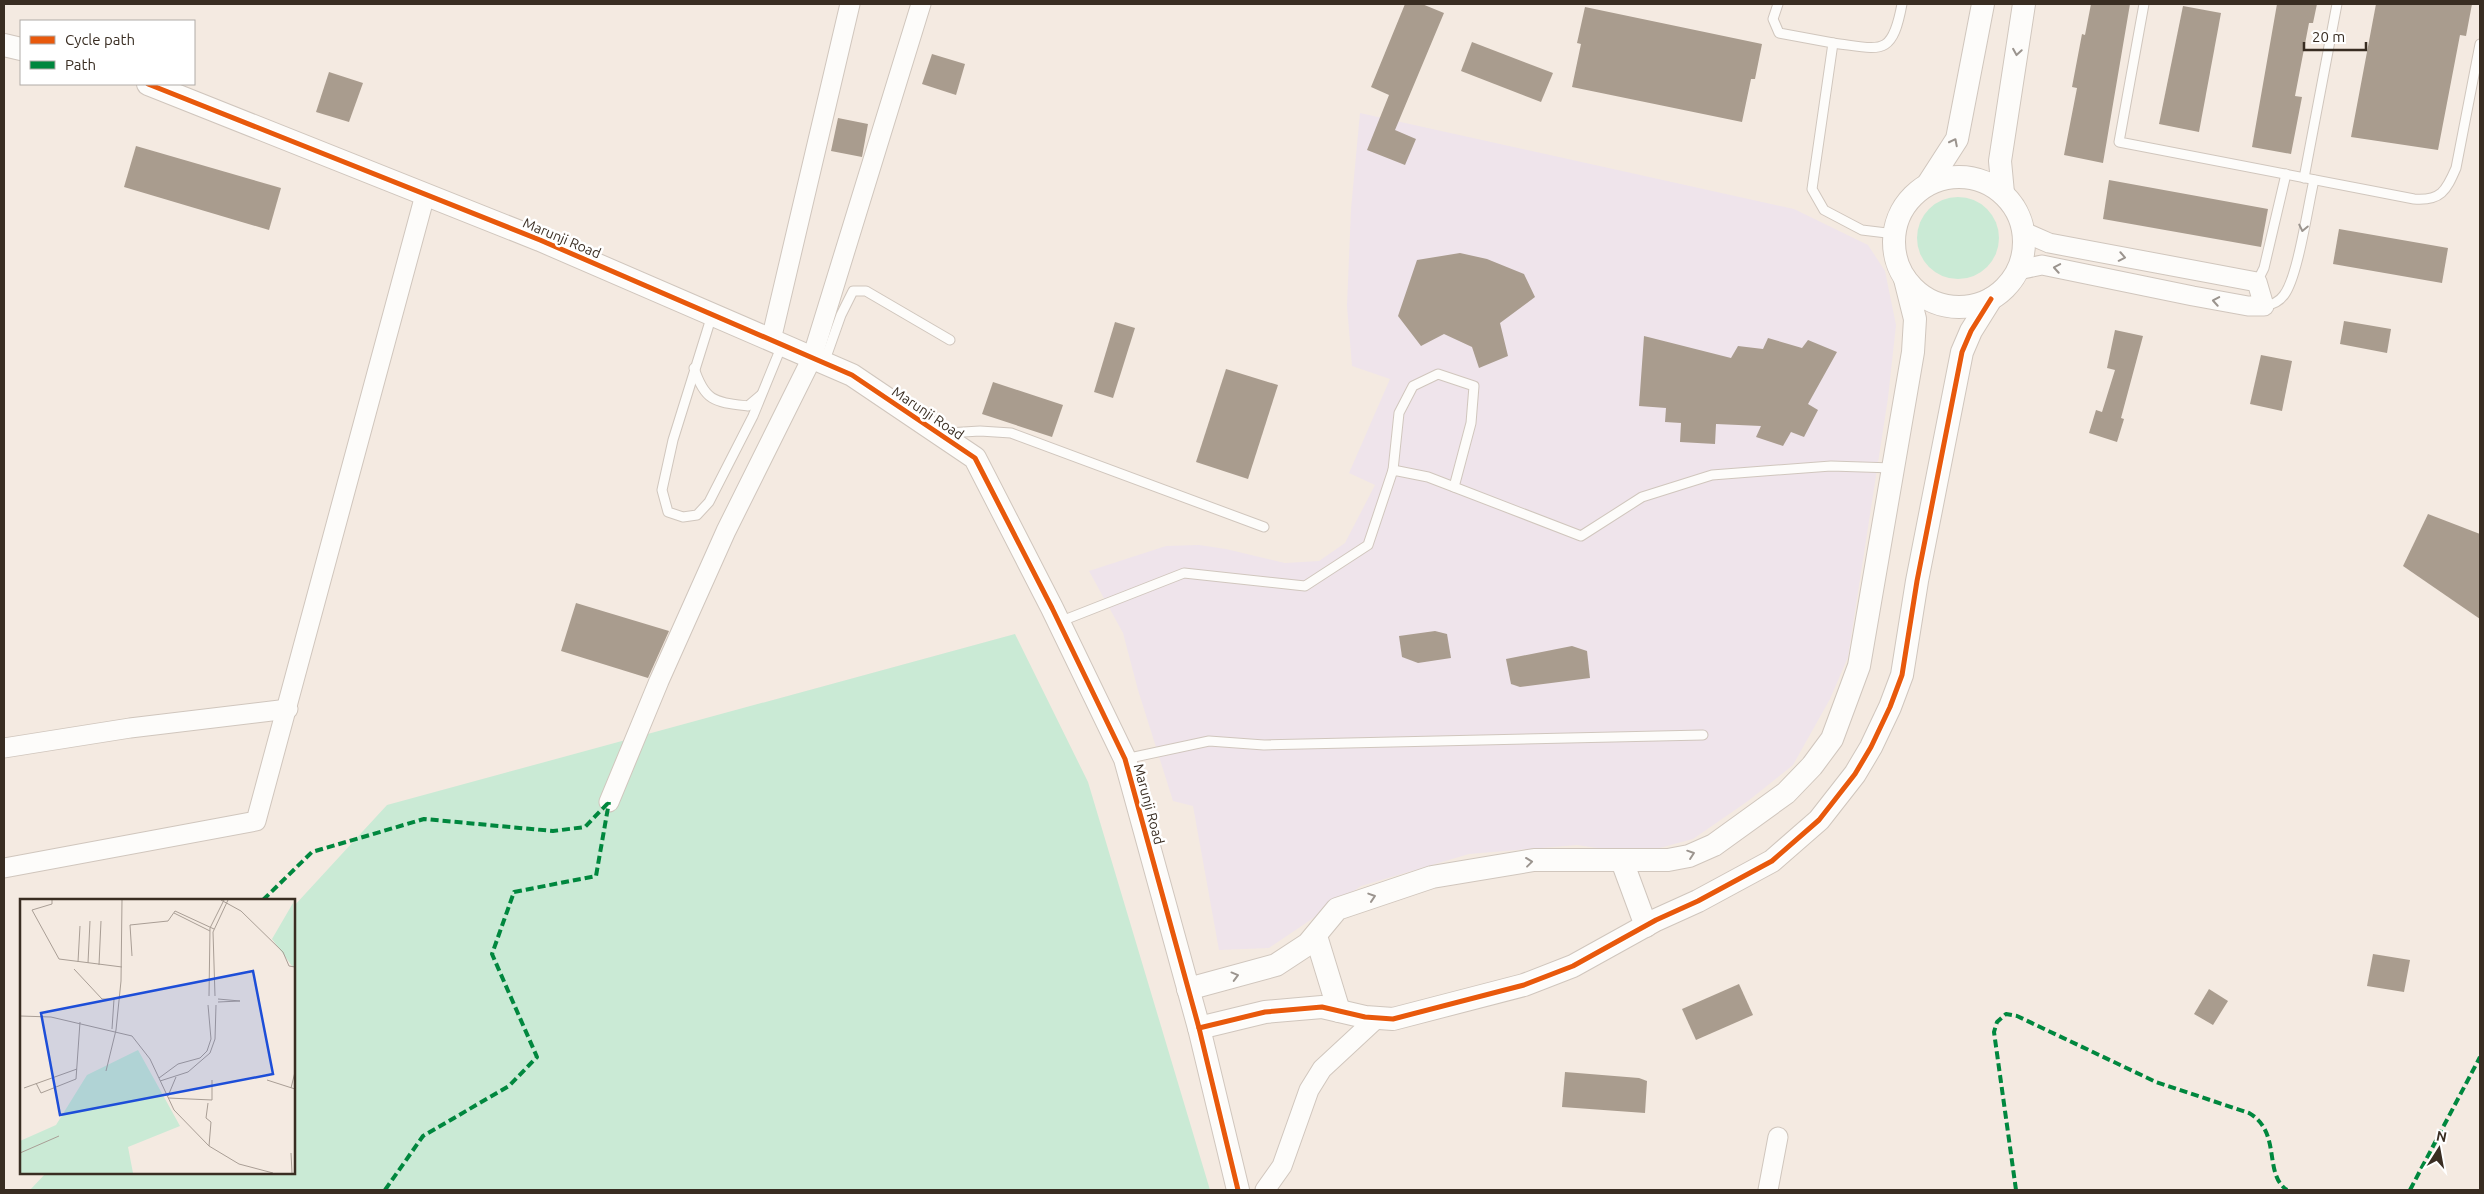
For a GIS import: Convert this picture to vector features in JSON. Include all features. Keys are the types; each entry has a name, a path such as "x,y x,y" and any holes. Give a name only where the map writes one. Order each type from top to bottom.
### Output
{"street":[{"path":"776,343 850,4"},
{"path":"609,802 658,681 726,531 818,361 921,4"},
{"path":"1188,988 1276,965 1308,944 1337,909 1432,877 1534,860 1622,862 1668,860 1689,856 1714,845 1786,793 1812,766 1832,739 1858,666 1913,352 1915,319 1905,279 1894,254 1895,226 1907,201 1928,184 1957,139 1983,4"},
{"path":"2002,193 2000,162 2024,4"},
{"path":"4,45 20,49"},
{"name":"Marunji Road","path":"150,85 540,240 852,375 975,458 1059,622 1125,759 1199,1028 1238,1190"},
{"path":"1199,1028 1265,1012 1322,1007 1377,1018 1393,1019 1524,985 1573,966 1772,861 1819,820 1855,774 1871,747 1890,707 1902,675 1919,571 1962,352 1971,331 1991,299 2010,283 2018,270 2025,250 2024,232 2017,212 2002,193 1980,180 1954,177 1928,184"},
{"path":"4,868 256,821 288,709 425,195"},
{"path":"2018,270 2042,265 2210,300 2248,306 2264,306 2257,282 2049,243 2024,232"},
{"path":"1905,279 1929,300 1942,304 1960,307 1991,299"},
{"path":"4,748 130,728 288,709"},
{"path":"1622,862 1646,926"},
{"path":"1316,936 1339,1011"},
{"path":"1265,1190 1282,1166 1309,1090 1322,1069 1377,1018"},
{"path":"1768,1190 1778,1137"}],"lane":[{"path":"1778,4 1773,19 1779,33 1834,43 1878,48 1890,42 1897,29 1902,4"},
{"path":"2144,4 2119,142 2414,199 2429,200 2442,194 2456,168 2480,44"},
{"path":"2304,178 2337,4"},
{"path":"1834,43 1812,189 1824,210 1862,230 1895,234"},
{"path":"2257,282 2264,268 2286,174"},
{"path":"2264,306 2274,304 2284,296 2292,280 2314,180"},
{"path":"818,361 853,292 866,292 950,340"},
{"path":"712,315 673,440 662,490 668,512 683,517 697,515 709,502 738,447 762,393 776,343"},
{"path":"694,368 700,386 707,396 726,403 748,406 762,393"},
{"path":"1059,622 1184,573 1306,586 1368,545 1394,470 1399,413 1412,386 1438,374 1474,386 1472,423 1454,487"},
{"path":"940,434 980,431 1012,433 1264,527"},
{"path":"1394,470 1428,477 1582,536 1642,496 1712,475 1831,466 1893,468"},
{"path":"1125,759 1209,741 1264,745 1704,735"}],"shaded area":[{"path":"1360,113 1794,209 1868,245 1885,271 1896,325 1888,398 1848,657 1830,699 1793,765 1748,801 1693,839 1637,854 1577,845 1469,854 1361,886 1269,948 1219,950 1193,806 1173,801 1138,690 1123,633 1089,571 1166,546 1199,545 1226,549 1285,563 1319,561 1345,543 1375,485 1349,473 1390,379 1352,366 1347,306 1351,209"}],"green space":[{"path":"1958,197 1974,200 1987,209 1996,222 1999,238 1996,254 1987,267 1974,276 1958,279 1942,276 1929,267 1920,254 1917,238 1920,222 1929,209 1942,200"},
{"path":"1015,634 1088,782 1210,1190 30,1190 45,1174 295,1174 295,905 387,805"}],"building":[{"path":"1405,4 1422,4 1444,13 1395,130 1416,139 1405,165 1367,150 1389,95 1371,87"},
{"path":"2091,4 2130,4 2103,163 2064,155 2077,88 2072,87 2082,34 2085,35"},
{"path":"2277,4 2317,4 2313,23 2309,23 2295,96 2302,97 2291,154 2252,147"},
{"path":"2376,4 2472,4 2466,36 2460,35 2438,150 2351,137"},
{"path":"2183,6 2221,13 2199,132 2159,124"},
{"path":"1585,7 1762,44 1755,79 1751,79 1742,122 1572,87 1581,44 1577,43"},
{"path":"1472,42 1553,73 1541,102 1461,71"},
{"path":"932,54 965,64 956,95 922,84"},
{"path":"329,72 363,83 349,122 316,112"},
{"path":"838,118 868,124 862,157 831,151"},
{"path":"136,146 281,188 269,230 124,187"},
{"path":"2109,180 2268,209 2261,247 2103,219"},
{"path":"2339,229 2448,248 2442,283 2333,264"},
{"path":"1460,253 1487,259 1524,274 1535,297 1500,323 1508,356 1479,368 1472,347 1444,334 1421,346 1398,316 1417,260"},
{"path":"2344,321 2391,329 2387,353 2340,344"},
{"path":"1115,322 1135,328 1113,398 1094,392"},
{"path":"2115,330 2143,336 2121,418 2124,419 2117,442 2089,433 2096,410 2102,412 2115,370 2107,368"},
{"path":"1644,336 1731,358 1738,346 1763,349 1768,338 1802,348 1808,340 1837,352 1808,404 1818,410 1804,437 1791,432 1783,446 1756,437 1761,426 1716,424 1715,444 1680,442 1681,423 1665,422 1666,408 1639,406"},
{"path":"2261,355 2292,361 2282,411 2250,404"},
{"path":"1226,369 1278,385 1248,479 1196,462"},
{"path":"993,382 1063,405 1052,437 982,414"},
{"path":"2428,514 2480,534 2480,619 2403,566"},
{"path":"576,603 669,631 648,678 561,651"},
{"path":"1435,631 1447,634 1451,658 1418,663 1402,657 1399,636"},
{"path":"1572,646 1587,651 1590,678 1520,687 1511,684 1506,659"},
{"path":"2373,954 2410,960 2404,992 2367,986"},
{"path":"1739,984 1753,1015 1696,1040 1682,1009"},
{"path":"2209,989 2228,1001 2213,1025 2194,1014"},
{"path":"1565,1072 1639,1078 1647,1081 1645,1113 1562,1107"}],"marked path":[{"path":"264,899 312,852 424,819 553,831 585,827 609,802"},
{"path":"385,1190 423,1136 509,1086 537,1057 492,954 514,892 596,876 609,802"},
{"path":"2016,1190 1994,1032 1997,1022 2006,1014 2017,1016 2156,1082 2249,1113 2259,1121 2265,1131 2276,1174 2280,1183 2287,1190"},
{"path":"2410,1190 2480,1057"}],"cycle path":[{"path":"151,85 540,240 852,375 975,458 1052,608 1125,759 1199,1028 1238,1190"},
{"path":"1199,1028 1265,1012 1322,1007 1365,1017 1393,1019 1524,985 1573,966 1656,920 1698,901 1772,861 1819,820 1855,774 1871,747 1890,707 1902,675 1917,581 1962,352 1971,331 1991,299"}]}
